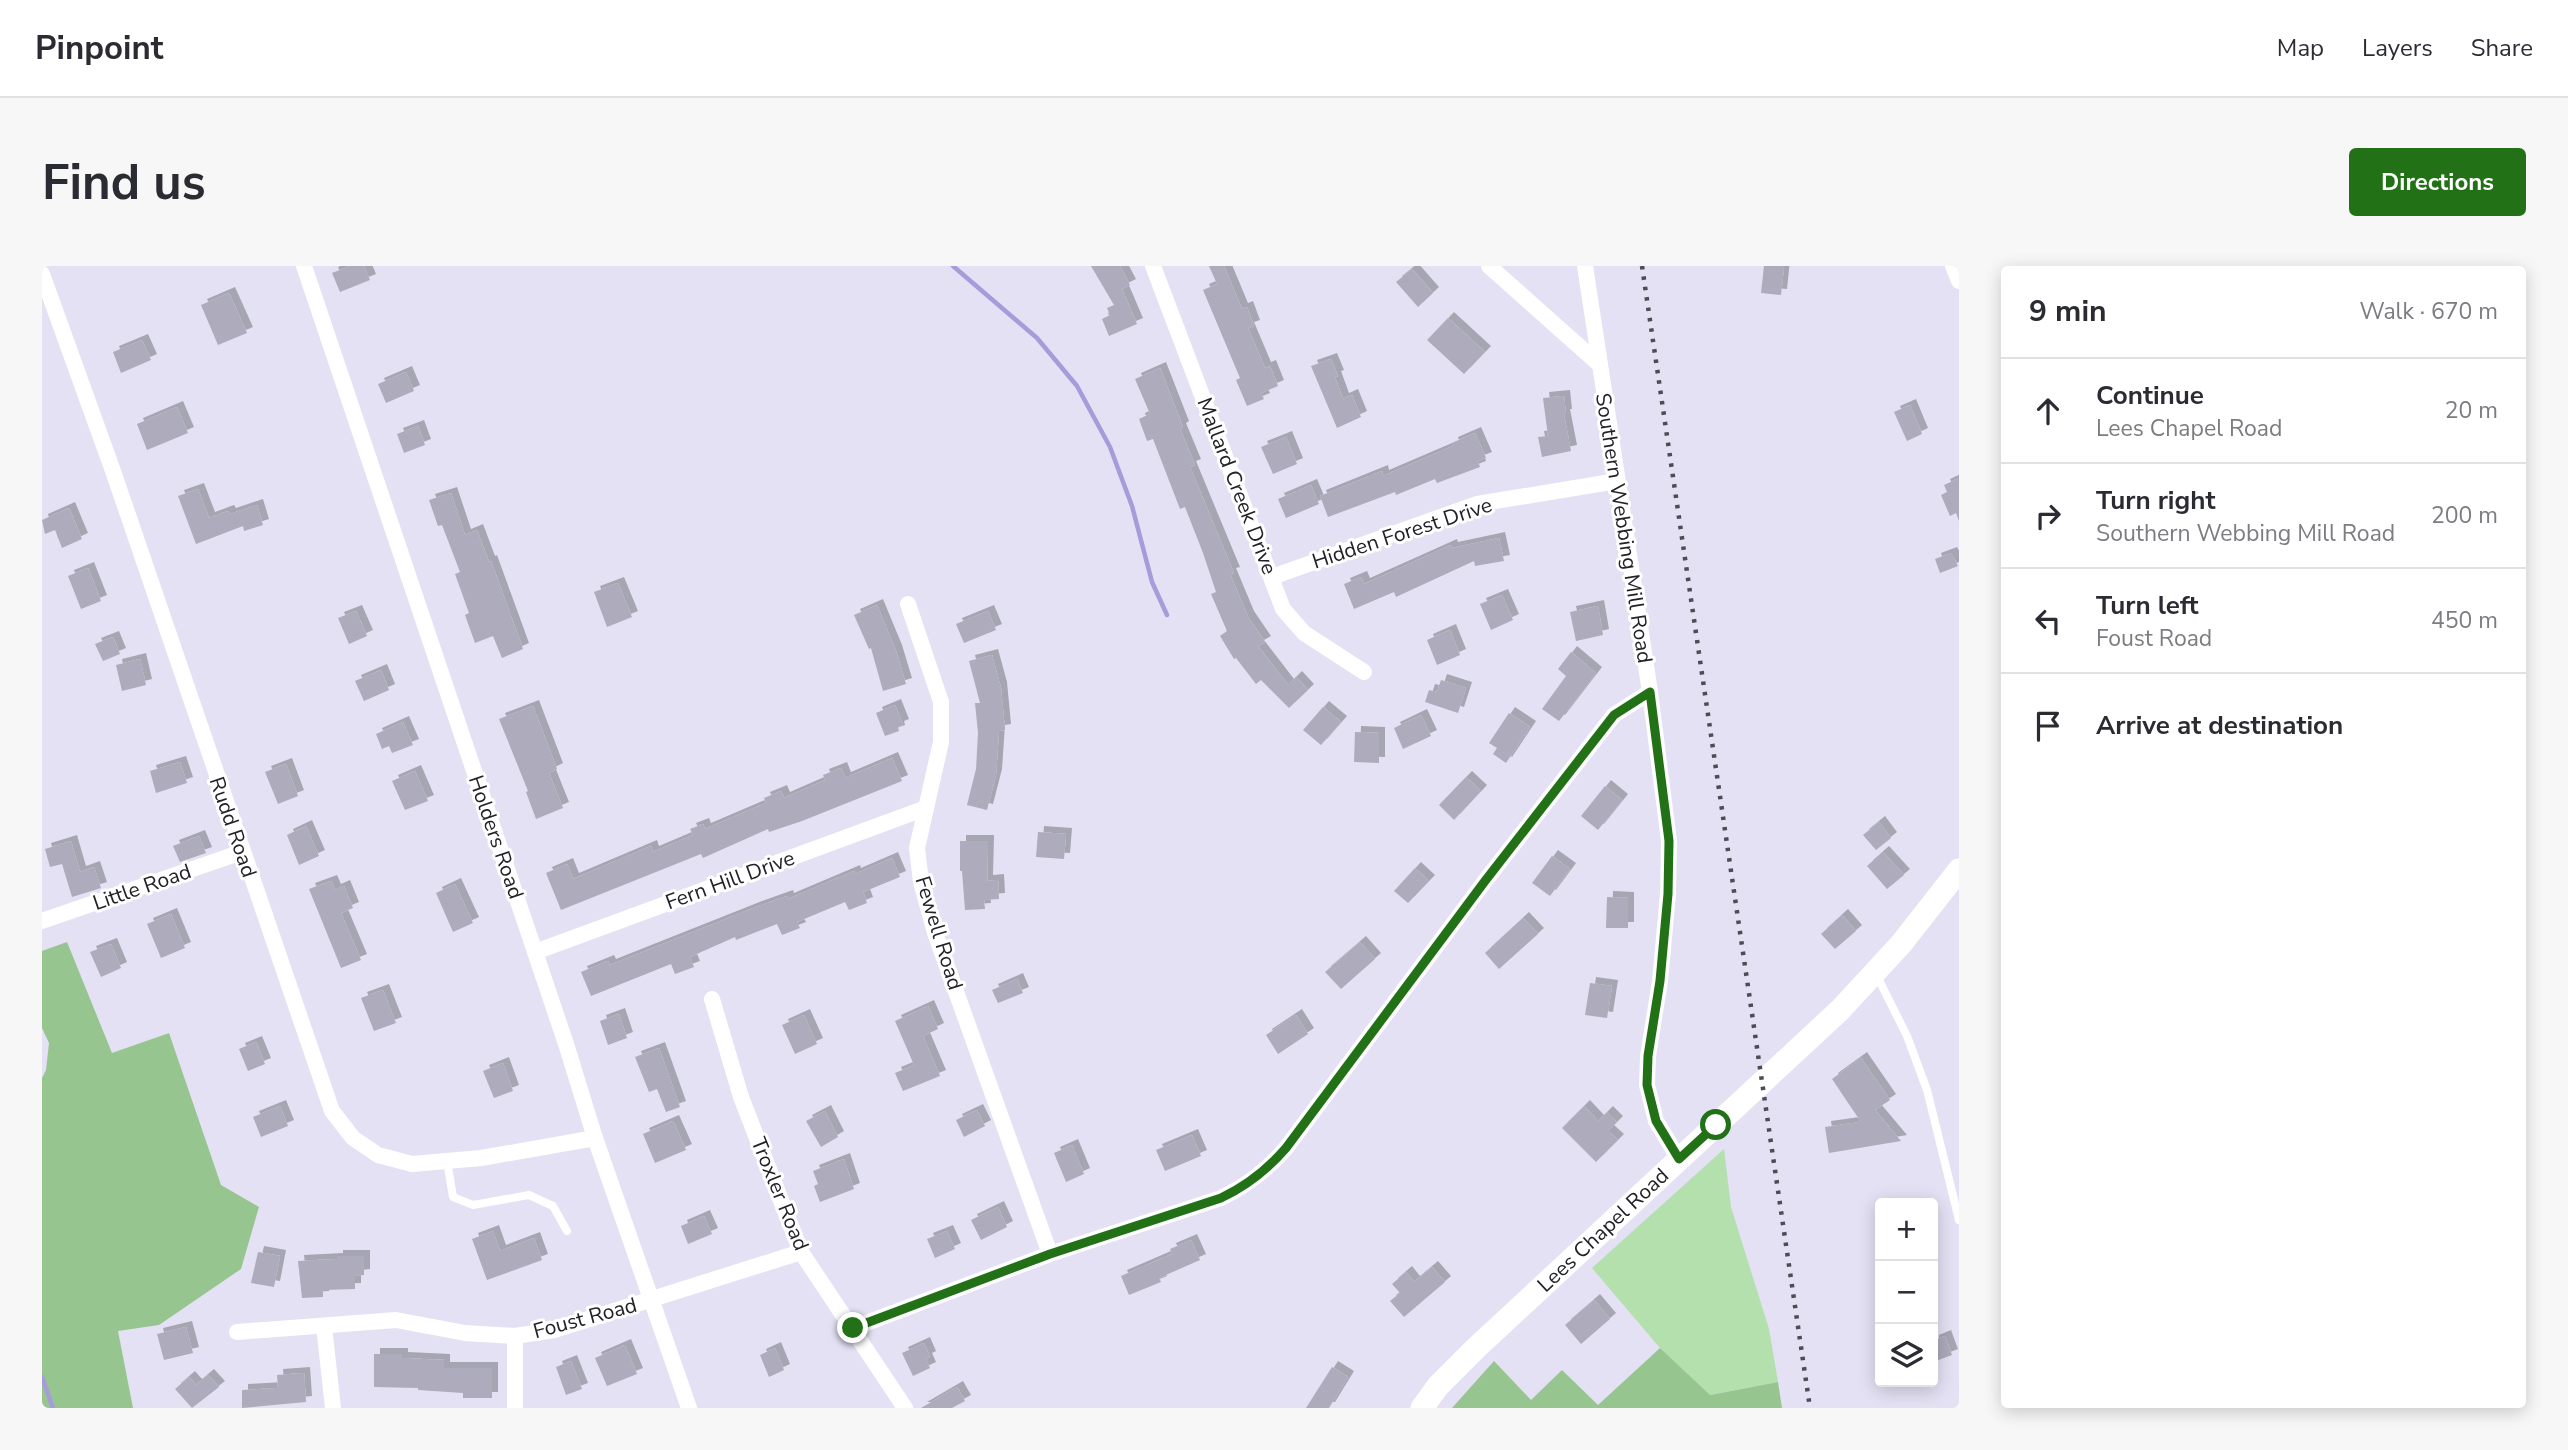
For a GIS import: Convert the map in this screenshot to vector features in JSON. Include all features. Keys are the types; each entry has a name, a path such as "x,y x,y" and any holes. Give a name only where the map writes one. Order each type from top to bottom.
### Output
{"main road":[{"name":"Lees Chapel Road","path":"1422,1408 1438,1386 1475,1349 1802,1045 1875,973 1959,870"}],"street":[{"name":"Holders Road","path":"304,266 595,1138 689,1408"},
{"name":"Mallard Creek Drive","path":"1153,266 1283,609 1304,633 1364,672"},
{"path":"1489,266 1599,365"},
{"name":"Southern Webbing Mill Road","path":"1585,266 1650,692 1669,841 1668,894 1660,981 1648,1056 1647,1085 1656,1121 1679,1159"},
{"path":"1953,266 1959,281"},
{"name":"Rudd Road","path":"42,274 113,471 332,1111 353,1138 378,1155 412,1164 481,1158 595,1138"},
{"name":"Hidden Forest Drive","path":"1272,577 1477,504 1617,481"},
{"name":"Fewell Road","path":"908,604 941,702 941,742 917,848 920,882 1050,1254"},
{"path":"853,1328 1050,1254 1221,1198 1265,1171 1286,1148 1485,881 1614,715 1650,692"},
{"name":"Fern Hill Drive","path":"535,952 926,807"},
{"name":"Little Road","path":"42,921 242,852"},
{"name":"Troxler Road","path":"712,999 741,1097 801,1252 905,1408"},
{"name":"Foust Road","path":"237,1332 396,1320 465,1333 515,1336 554,1330 801,1252"},
{"path":"324,1326 332,1408"},
{"path":"515,1336 515,1408"}],"lane":[{"path":"1875,973 1907,1036 1927,1090 1959,1220"},
{"path":"447,1161 453,1197 473,1205 529,1195 553,1206 567,1231"}],"green space":[{"path":"67,942 112,1053 169,1033 221,1185 259,1207 241,1269 159,1325 118,1331 133,1408 42,1408 42,1078 46,1070 49,1043 42,1028 42,951"},
{"path":"1724,1149 1731,1207 1769,1329 1778,1382 1709,1395 1660,1348 1592,1268"},
{"path":"1660,1348 1710,1395 1778,1382 1782,1408 1452,1408 1494,1361 1531,1400 1562,1370 1598,1405"}],"building":[{"path":"350,266 364,266 370,280 340,292 332,273"},
{"path":"1091,266 1120,266 1130,285 1122,289 1137,324 1109,336 1102,319 1110,315 1107,308 1114,305"},
{"path":"1209,266 1224,266 1242,309 1247,307 1254,326 1248,328 1265,368 1270,366 1278,386 1261,393 1264,399 1247,406 1236,380 1240,378 1203,290 1217,284"},
{"path":"1764,266 1784,266 1781,295 1761,293"},
{"path":"1412,269 1433,293 1418,307 1396,282"},
{"path":"229,293 247,333 218,345 201,305"},
{"path":"1448,318 1485,352 1464,374 1427,340"},
{"path":"142,340 151,360 121,373 113,352"},
{"path":"1331,359 1343,399 1352,395 1361,417 1337,428 1311,366"},
{"path":"1160,368 1195,465 1190,467 1234,573 1230,574 1248,617 1265,642 1258,646 1288,685 1296,677 1308,690 1289,708 1261,680 1256,684 1236,658 1234,659 1220,636 1227,631 1211,594 1216,592 1203,553 1185,507 1180,509 1153,439 1147,441 1139,419 1150,414 1135,379"},
{"path":"406,372 414,391 386,403 378,384"},
{"path":"1564,396 1564,415 1571,451 1542,457 1538,437 1548,436 1543,398"},
{"path":"1910,405 1922,434 1907,441 1894,412"},
{"path":"177,407 188,433 147,450 137,424"},
{"path":"418,426 425,445 404,453 397,434"},
{"path":"1475,433 1486,458 1478,461 1480,467 1437,483 1435,479 1396,495 1395,492 1328,517 1320,496 1382,471 1383,476 1453,446 1452,443"},
{"path":"1286,437 1297,464 1273,474 1261,447"},
{"path":"1959,478 1959,521 1956,513 1950,516 1941,495 1947,492 1944,485"},
{"path":"1311,485 1319,504 1286,518 1278,499"},
{"path":"198,489 209,518 257,505 263,525 244,531 243,526 196,544 178,496"},
{"path":"451,493 465,535 477,530 523,649 502,658 493,636 475,643 465,615 469,613 455,574 460,572 429,500"},
{"path":"69,508 82,539 62,548 55,530 45,534 42,520"},
{"path":"1499,538 1504,561 1475,566 1474,561 1396,597 1394,592 1354,609 1344,584 1361,577 1364,584 1451,545 1452,548"},
{"path":"1951,553 1958,566 1940,573 1935,559"},
{"path":"88,568 101,601 81,609 68,576"},
{"path":"618,583 632,617 607,627 594,592"},
{"path":"1502,595 1513,620 1491,630 1480,604"},
{"path":"877,605 906,684 883,691 871,648 869,649 854,615"},
{"path":"1598,606 1603,635 1576,641 1570,612"},
{"path":"356,611 367,636 349,644 338,618"},
{"path":"988,611 996,630 964,643 956,624"},
{"path":"1450,630 1460,655 1437,665 1427,640"},
{"path":"113,637 120,654 103,661 95,644"},
{"path":"1571,652 1596,673 1559,721 1542,709 1566,676 1558,669"},
{"path":"992,655 1001,688 1005,730 999,731 996,775 987,810 967,805 976,769 978,733 975,703 980,703 969,661"},
{"path":"140,659 146,685 122,691 116,665"},
{"path":"381,670 389,690 364,701 355,681"},
{"path":"1441,680 1466,688 1458,713 1425,702 1429,690 1437,692"},
{"path":"895,705 903,725 898,727 899,731 885,736 876,713"},
{"path":"533,706 557,769 549,773 563,808 536,819 526,792 528,791 499,719"},
{"path":"1323,707 1341,722 1321,745 1303,730"},
{"path":"1509,713 1530,727 1506,763 1493,754 1497,748 1489,743"},
{"path":"1421,715 1431,736 1403,749 1394,728"},
{"path":"403,722 413,745 392,753 389,746 382,749 376,734"},
{"path":"1355,732 1379,733 1379,763 1354,762"},
{"path":"892,758 902,781 802,821 769,832 768,829 703,858 701,854 561,910 546,873 567,864 573,879 651,846 653,852 693,835 690,829 703,824 705,829 766,803 764,798 781,791 784,798 825,780 823,775 841,768 845,778"},
{"path":"180,762 187,783 156,793 150,771"},
{"path":"286,764 298,796 278,804 265,772"},
{"path":"415,771 428,801 405,810 392,781"},
{"path":"1466,777 1481,791 1454,820 1439,805"},
{"path":"1605,786 1622,800 1598,830 1581,816"},
{"path":"1879,822 1891,838 1876,850 1863,835"},
{"path":"306,826 319,856 299,865 287,835"},
{"path":"1038,832 1066,834 1064,859 1036,857"},
{"path":"199,836 206,853 180,862 173,846"},
{"path":"71,841 80,872 94,867 101,888 72,897 62,864 50,867 45,849"},
{"path":"960,841 988,841 987,881 998,880 999,899 984,900 985,909 965,910 960,871"},
{"path":"1883,852 1904,875 1887,889 1867,866"},
{"path":"1552,856 1570,869 1550,896 1532,883"},
{"path":"892,858 900,877 863,892 867,903 849,910 845,902 797,922 800,928 782,935 777,924 736,940 735,937 690,957 694,967 675,974 671,964 591,996 581,972 608,961 610,965 756,907 787,896 788,899"},
{"path":"1415,868 1429,881 1408,903 1394,891"},
{"path":"331,881 335,890 344,886 353,908 341,913 361,960 341,968 309,889"},
{"path":"455,884 473,923 453,932 436,893"},
{"path":"1607,897 1628,898 1628,928 1606,928"},
{"path":"171,914 185,948 161,958 147,924"},
{"path":"1842,915 1856,931 1835,949 1821,934"},
{"path":"1523,918 1538,934 1499,969 1485,953"},
{"path":"1360,942 1375,959 1341,989 1325,972"},
{"path":"111,944 121,968 101,977 90,952"},
{"path":"1017,979 1023,993 998,1003 992,990"},
{"path":"1590,983 1612,986 1607,1018 1585,1015"},
{"path":"383,990 396,1023 374,1031 361,998"},
{"path":"928,1006 938,1029 923,1036 940,1076 903,1091 895,1073 914,1065 895,1021"},
{"path":"619,1014 627,1038 608,1045 600,1021"},
{"path":"804,1015 817,1044 795,1054 782,1025"},
{"path":"1296,1015 1308,1034 1278,1054 1266,1035"},
{"path":"256,1042 265,1064 248,1071 239,1049"},
{"path":"659,1048 680,1107 666,1112 657,1089 649,1092 635,1057"},
{"path":"1861,1058 1890,1100 1875,1110 1901,1141 1829,1153 1825,1127 1861,1122 1832,1079"},
{"path":"503,1063 513,1091 494,1098 483,1071"},
{"path":"280,1106 288,1126 261,1137 253,1117"},
{"path":"1584,1106 1598,1121 1607,1112 1617,1122 1608,1131 1618,1140 1596,1162 1562,1128"},
{"path":"977,1110 985,1126 964,1137 956,1120"},
{"path":"825,1111 838,1137 821,1147 806,1121"},
{"path":"673,1121 686,1150 655,1163 643,1134"},
{"path":"1192,1135 1201,1156 1165,1171 1156,1150"},
{"path":"1072,1145 1084,1174 1066,1182 1054,1153"},
{"path":"844,1159 854,1189 820,1202 814,1186 818,1184 813,1171"},
{"path":"998,1207 1007,1227 981,1240 971,1220"},
{"path":"704,1216 712,1234 688,1244 681,1226"},
{"path":"493,1231 500,1251 534,1238 542,1260 487,1280 472,1239"},
{"path":"947,1231 955,1249 935,1258 927,1239"},
{"path":"1191,1240 1200,1260 1159,1278 1161,1282 1129,1295 1121,1276 1172,1254 1170,1249"},
{"path":"258,1252 280,1256 274,1287 251,1283"},
{"path":"337,1256 364,1256 364,1275 355,1276 355,1289 323,1290 323,1297 302,1298 298,1261 337,1259"},
{"path":"1432,1267 1445,1282 1404,1317 1390,1301 1400,1293 1392,1284 1406,1272 1414,1282"},
{"path":"1594,1300 1610,1319 1581,1344 1565,1325"},
{"path":"186,1327 193,1353 164,1360 157,1334"},
{"path":"1945,1336 1952,1355 1938,1360 1938,1339"},
{"path":"924,1343 930,1357 926,1359 930,1368 913,1376 902,1353"},
{"path":"625,1345 637,1374 607,1386 595,1358"},
{"path":"775,1348 784,1370 769,1377 760,1355"},
{"path":"374,1354 402,1354 402,1358 444,1360 444,1368 492,1368 492,1398 463,1398 463,1393 418,1388 374,1387"},
{"path":"571,1361 582,1389 566,1395 556,1367"},
{"path":"1332,1367 1348,1377 1329,1408 1306,1408"},
{"path":"304,1373 306,1402 242,1408 242,1390 278,1388 277,1375"},
{"path":"208,1375 219,1387 192,1408 175,1389 189,1377 196,1385"},
{"path":"957,1387 965,1401 952,1408 921,1408"}],"waterway":[{"path":"953,266 1037,338 1077,386 1110,447 1132,506 1152,582 1167,615"},
{"path":"42,1377 53,1408"}],"railway":[{"path":"1642,266 1810,1408"}],"route":[{"path":"853,1328 1050,1254 1221,1198 1265,1171 1286,1148 1485,881 1614,715 1650,692 1669,841 1668,894 1660,981 1648,1056 1647,1085 1656,1121 1679,1159 1716,1125"}]}
